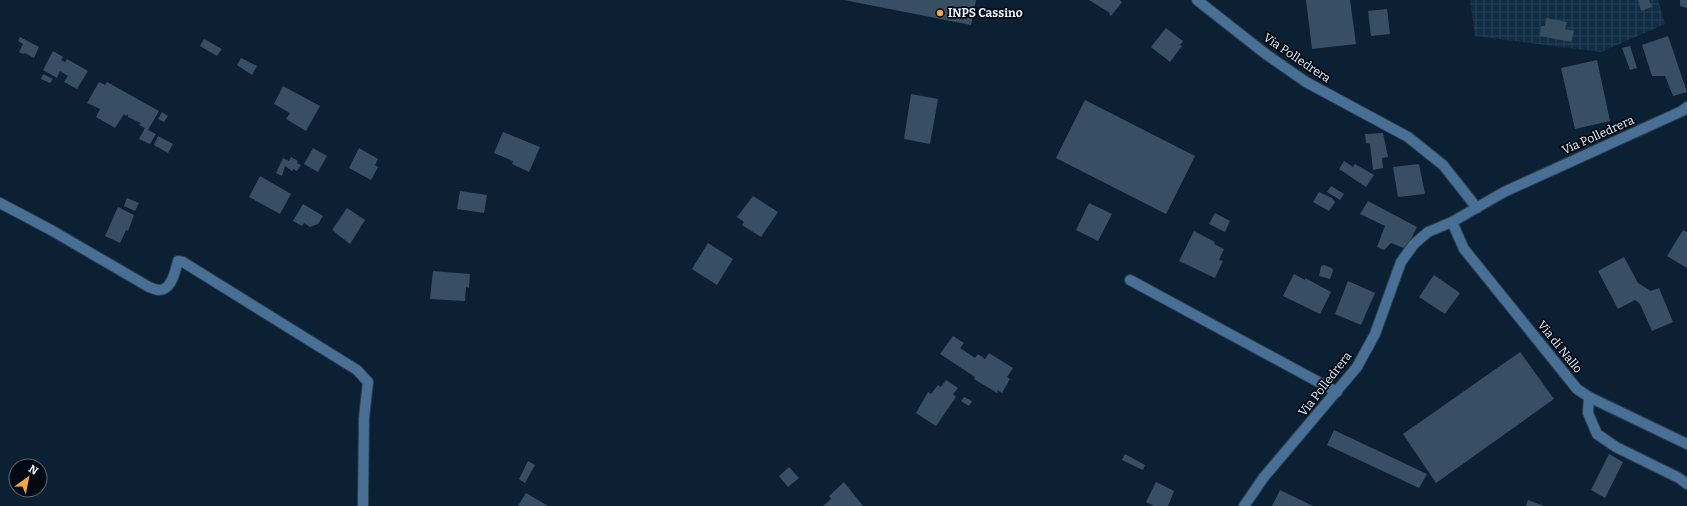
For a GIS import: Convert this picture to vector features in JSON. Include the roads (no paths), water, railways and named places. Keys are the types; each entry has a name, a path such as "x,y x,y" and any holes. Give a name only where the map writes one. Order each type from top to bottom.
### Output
{"street":[{"name":"Via Polledrera","path":"1198,0 1267,55 1306,82 1408,137 1443,165 1477,208"},
{"name":"Via Polledrera","path":"1244,506 1264,477 1357,367 1375,334 1401,262 1414,244 1428,232 1452,222 1504,192 1682,111 1687,107"},
{"path":"0,202 149,287 158,290 166,287 174,278 178,261 183,262 357,370 368,382 364,418 363,506"},
{"name":"Via di Nallo","path":"1452,222 1464,249 1577,389 1589,397 1687,444"},
{"path":"1130,280 1337,392"},
{"path":"1589,397 1588,412 1597,434 1616,447 1679,478 1687,484"}],"place":[{"name":"INPS Cassino","path":"940,13"}]}
